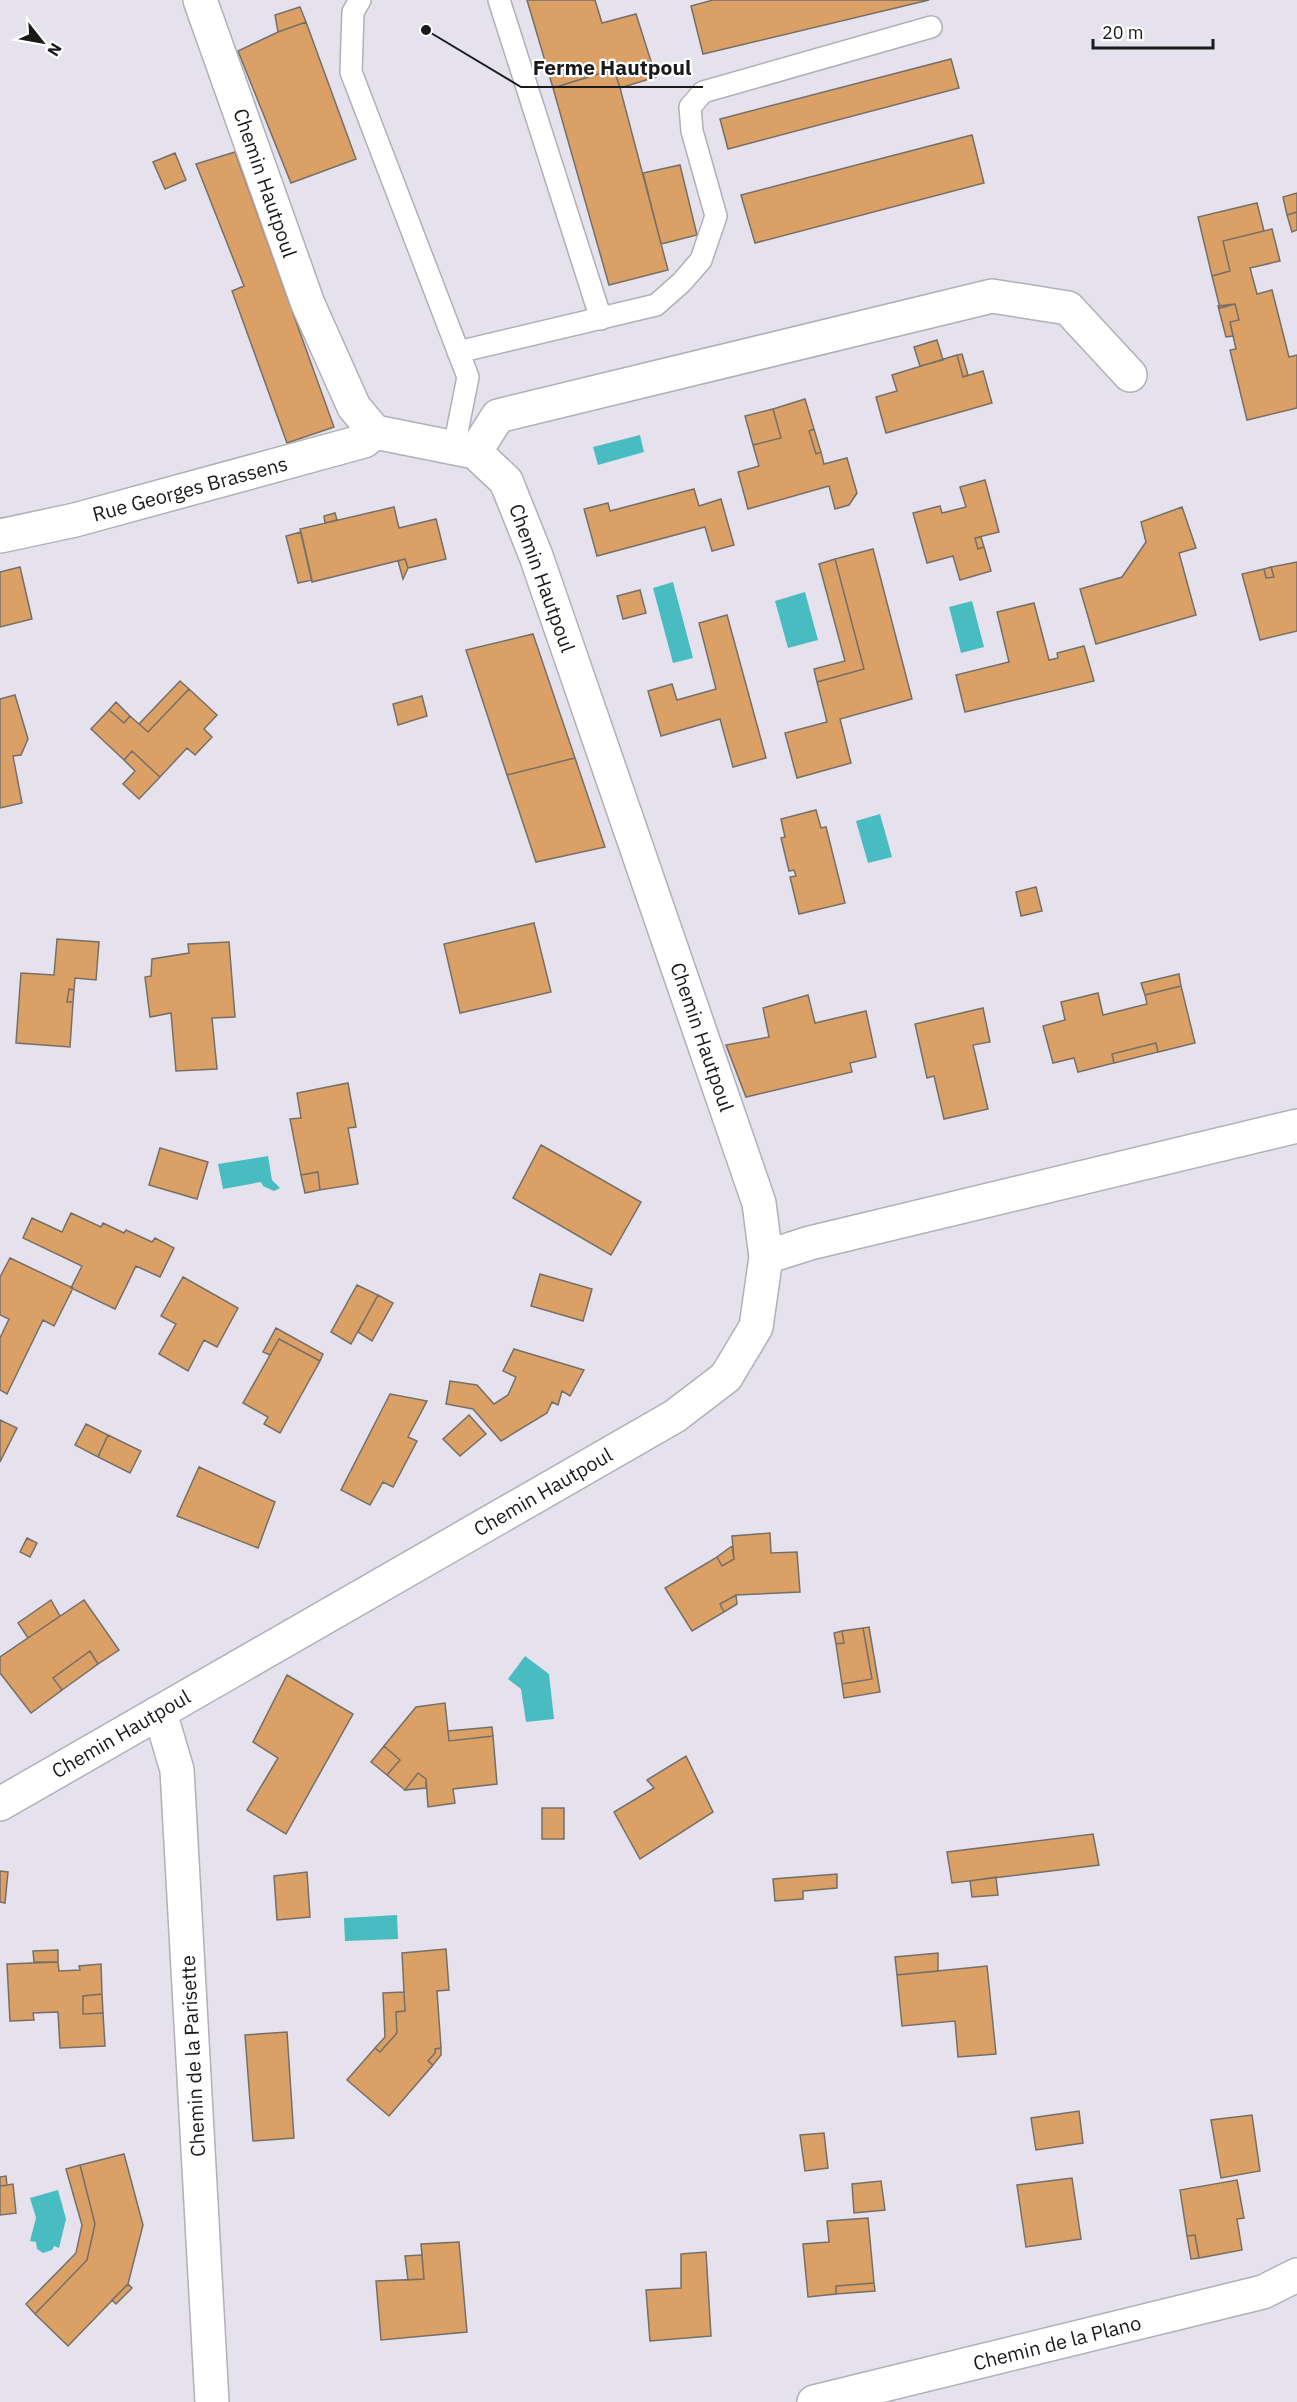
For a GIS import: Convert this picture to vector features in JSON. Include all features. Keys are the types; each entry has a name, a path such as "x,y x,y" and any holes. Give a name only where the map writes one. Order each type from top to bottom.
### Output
{"street":[{"name":"Chemin Hautpoul","path":"200,0 308,304 354,407 375,432"},
{"path":"375,432 425,444 464,450 498,416 992,296 1068,308 1131,375"},
{"name":"Rue Georges Brassens","path":"0,536 75,520 364,441 375,432"},
{"name":"Chemin Hautpoul","path":"0,1804 675,1416 726,1377 756,1327 766,1257 759,1203 536,556 506,481 464,450"},
{"path":"766,1257 810,1243 1297,1126"},
{"name":"Chemin de la Parisette","path":"156,1714 164,1726 177,1770 212,2402"},
{"name":"Chemin de la Plano","path":"814,2402 1263,2292 1296,2275"}],"lane":[{"path":"360,0 353,12 351,72 468,377 464,450"},
{"path":"499,0 601,319"},
{"path":"458,352 656,305 682,282 701,260 716,216 692,131 690,107 703,92 932,27"}],"water":[{"path":"640,435 644,452 598,465 593,447"},
{"path":"673,582 693,658 673,663 653,588"},
{"path":"805,592 818,640 788,648 775,601"},
{"path":"972,601 984,647 961,653 949,607"},
{"path":"880,814 892,857 868,863 856,821"},
{"path":"268,1156 272,1180 280,1188 274,1191 263,1186 261,1182 223,1189 218,1164"},
{"path":"525,1656 549,1674 554,1719 526,1722 521,1689 508,1679"},
{"path":"397,1915 398,1939 345,1941 344,1918"},
{"path":"58,2190 66,2219 59,2248 54,2246 52,2250 43,2253 37,2249 36,2242 30,2241 36,2218 30,2198"}],"building":[{"path":"527,0 595,0 602,23 636,14 656,77 620,88 614,69 553,88"},
{"path":"713,0 929,0 703,54 691,6"},
{"path":"300,7 306,22 278,32 275,15"},
{"path":"306,22 356,159 291,183 238,51"},
{"path":"951,59 959,88 728,149 720,119"},
{"path":"614,69 668,270 609,285 553,88"},
{"path":"972,135 984,183 755,243 741,195"},
{"path":"235,152 334,427 287,443 232,291 244,286 196,164"},
{"path":"175,153 186,180 165,189 153,162"},
{"path":"680,165 697,235 661,244 643,173"},
{"path":"1297,193 1297,212 1287,215 1283,197"},
{"path":"1257,203 1264,231 1223,241 1230,271 1212,276 1198,217"},
{"path":"1297,212 1297,230 1292,232 1287,215"},
{"path":"1272,229 1280,261 1250,268 1257,294 1272,290 1289,357 1297,355 1297,408 1247,420 1230,350 1236,349 1230,322 1239,320 1235,304 1220,308 1212,276 1230,271 1223,241"},
{"path":"1235,304 1239,320 1230,322 1233,336 1226,337 1218,306"},
{"path":"937,340 943,360 920,366 914,347"},
{"path":"962,354 968,375 963,377 957,355"},
{"path":"957,355 963,377 983,371 992,403 886,433 876,397 897,391 892,375"},
{"path":"805,399 814,429 809,431 816,454 821,452 824,464 847,458 857,493 849,505 835,509 829,486 748,509 738,472 759,466 753,445 781,438 773,409"},
{"path":"773,409 781,438 753,445 745,416"},
{"path":"814,429 821,452 816,454 809,431"},
{"path":"985,480 999,532 975,538 978,549 984,547 991,571 960,580 953,556 927,563 913,513 940,506 942,513 966,507 960,487"},
{"path":"694,489 699,506 721,499 734,545 712,551 705,527 597,556 584,509 608,503 610,511"},
{"path":"394,507 399,528 436,519 446,559 408,568 405,559 312,582 300,529"},
{"path":"1182,507 1196,548 1179,553 1196,615 1096,644 1080,589 1122,577 1146,542 1141,522"},
{"path":"335,513 337,520 325,523 324,516"},
{"path":"301,532 312,580 298,583 286,536"},
{"path":"981,537 984,547 978,549 975,538"},
{"path":"873,549 912,699 840,719 851,763 797,778 785,733 827,722 817,682 864,669 835,559"},
{"path":"405,559 408,568 403,579 398,561"},
{"path":"835,559 864,669 817,682 814,669 845,661 819,564"},
{"path":"1297,562 1297,631 1260,640 1242,574 1264,569 1266,578 1274,577 1271,567"},
{"path":"20,567 32,619 0,627 0,572"},
{"path":"1271,567 1274,577 1266,578 1264,569"},
{"path":"640,590 646,613 623,619 617,596"},
{"path":"1034,603 1049,660 1058,658 1057,653 1084,646 1094,681 965,712 956,675 1009,662 997,612"},
{"path":"727,615 766,758 733,767 720,719 661,736 648,691 672,684 677,700 716,689 699,623"},
{"path":"533,634 575,758 507,775 466,650"},
{"path":"180,681 189,689 148,732 139,724"},
{"path":"189,689 217,715 204,729 212,737 195,755 187,748 160,777 132,751 124,760 91,729 109,710 124,723 130,716 148,732"},
{"path":"15,695 28,739 21,755 13,756 22,803 0,808 0,699"},
{"path":"422,696 427,716 398,725 393,704"},
{"path":"116,702 130,716 124,723 109,710"},
{"path":"132,751 160,777 139,799 123,784 135,771 124,760"},
{"path":"575,758 605,847 536,862 507,775"},
{"path":"816,810 821,828 826,827 845,903 799,914 790,877 796,876 794,870 789,871 781,838 785,837 781,819"},
{"path":"1036,887 1042,911 1021,916 1016,892"},
{"path":"534,923 551,992 460,1013 444,944"},
{"path":"57,939 99,942 96,980 75,978 74,990 69,989 67,1002 73,1002 70,1047 16,1043 21,973 54,975"},
{"path":"229,942 235,1017 212,1018 217,1069 176,1071 171,1013 150,1017 145,977 151,976 152,959 189,953 188,944"},
{"path":"1179,974 1181,986 1145,995 1141,983"},
{"path":"1181,986 1195,1043 1158,1052 1156,1043 1112,1054 1114,1063 1078,1072 1074,1058 1053,1063 1043,1026 1065,1020 1061,1002 1098,993 1103,1015 1147,1004 1145,995"},
{"path":"69,989 74,990 73,1002 67,1002"},
{"path":"808,995 815,1023 866,1011 876,1057 850,1063 852,1072 746,1097 726,1045 769,1037 763,1008"},
{"path":"983,1008 990,1042 973,1045 988,1109 944,1119 934,1076 927,1078 915,1024"},
{"path":"1156,1043 1158,1052 1114,1063 1112,1054"},
{"path":"348,1083 356,1127 348,1128 358,1184 320,1190 318,1172 301,1175 290,1119 301,1118 297,1093"},
{"path":"541,1145 641,1202 611,1255 513,1198"},
{"path":"160,1148 208,1162 197,1199 149,1185"},
{"path":"318,1172 320,1190 305,1193 301,1175"},
{"path":"71,1213 101,1227 103,1223 152,1242 155,1238 174,1248 160,1277 136,1266 115,1309 71,1288 82,1266 23,1238 32,1218 62,1232"},
{"path":"10,1258 73,1288 54,1326 43,1320 7,1394 0,1390 0,1338 9,1319 0,1315 0,1277"},
{"path":"540,1274 592,1289 583,1321 531,1306"},
{"path":"183,1277 238,1308 217,1347 204,1340 188,1371 159,1354 176,1324 161,1316"},
{"path":"357,1285 378,1295 351,1344 331,1332"},
{"path":"378,1295 393,1303 372,1341 358,1332"},
{"path":"276,1328 323,1354 320,1361 279,1339 270,1355 263,1352"},
{"path":"279,1339 320,1361 280,1433 264,1424 268,1417 243,1403"},
{"path":"514,1349 584,1370 570,1396 562,1391 558,1405 552,1402 547,1413 501,1441 473,1409 446,1404 450,1381 477,1385 494,1404 508,1395 516,1377 503,1371"},
{"path":"390,1394 427,1401 408,1437 417,1441 393,1487 383,1482 370,1505 341,1490"},
{"path":"469,1415 486,1434 460,1456 443,1439"},
{"path":"0,1420 17,1428 0,1462"},
{"path":"86,1424 108,1435 98,1457 75,1445"},
{"path":"108,1435 141,1451 130,1473 98,1457"},
{"path":"199,1467 275,1502 258,1548 177,1516"},
{"path":"770,1533 771,1553 797,1552 800,1592 736,1595 720,1604 724,1612 692,1631 665,1588 717,1557 722,1566 734,1559 732,1536"},
{"path":"27,1538 37,1543 30,1557 20,1552"},
{"path":"732,1546 734,1559 722,1566 717,1557"},
{"path":"736,1595 737,1604 724,1612 720,1604"},
{"path":"51,1600 60,1616 28,1638 18,1623"},
{"path":"84,1600 119,1650 98,1664 90,1651 53,1678 62,1690 31,1713 0,1673 0,1657"},
{"path":"869,1627 880,1692 844,1698 842,1684 872,1679 863,1628"},
{"path":"863,1628 872,1679 842,1684 836,1644 844,1643 842,1631"},
{"path":"842,1631 844,1643 836,1644 834,1633"},
{"path":"90,1651 98,1664 62,1690 53,1678"},
{"path":"287,1675 353,1714 286,1834 247,1810 278,1758 253,1742"},
{"path":"445,1703 449,1741 493,1736 497,1784 453,1789 455,1803 428,1807 426,1779 418,1773 405,1790 387,1775 400,1760 384,1746 416,1707"},
{"path":"492,1727 493,1736 449,1741 448,1731"},
{"path":"384,1746 400,1760 387,1775 371,1762"},
{"path":"686,1756 713,1812 640,1859 614,1812 654,1788 647,1780"},
{"path":"418,1773 426,1779 426,1788 405,1790"},
{"path":"542,1808 564,1808 564,1839 542,1839"},
{"path":"1093,1834 1099,1865 952,1883 947,1852"},
{"path":"0,1871 8,1872 5,1903 0,1902"},
{"path":"307,1872 310,1917 277,1920 274,1876"},
{"path":"837,1874 837,1888 803,1891 803,1899 775,1901 773,1879"},
{"path":"996,1877 998,1895 972,1897 970,1881"},
{"path":"446,1949 449,1990 437,1991 441,2048 435,2049 435,2053 428,2061 433,2065 389,2116 347,2080 375,2048 380,2052 397,2033 396,2012 405,2011 402,1953"},
{"path":"58,1950 58,1962 34,1962 33,1951"},
{"path":"938,1953 938,1971 897,1975 895,1957"},
{"path":"58,1962 59,1971 80,1970 79,1966 101,1964 102,1994 83,1996 83,2014 103,2013 105,2046 60,2048 58,2012 33,2013 34,2020 10,2021 7,1964"},
{"path":"987,1966 996,2054 958,2057 955,2021 902,2026 897,1975"},
{"path":"404,1992 405,2011 396,2012 397,2033 380,2052 375,2048 385,2037 383,1993"},
{"path":"102,1994 103,2013 83,2014 83,1996"},
{"path":"287,2032 294,2138 253,2141 245,2035"},
{"path":"441,2048 441,2055 433,2065 428,2061 435,2053 435,2049"},
{"path":"1079,2111 1083,2143 1036,2150 1031,2118"},
{"path":"1252,2115 1260,2171 1221,2178 1211,2120"},
{"path":"824,2133 828,2168 805,2171 800,2135"},
{"path":"124,2154 143,2225 128,2284 68,2346 35,2314 87,2260 95,2224 80,2165"},
{"path":"80,2165 95,2224 87,2260 35,2314 26,2304 76,2253 82,2225 66,2169"},
{"path":"6,2176 7,2185 0,2186 0,2177"},
{"path":"1072,2178 1081,2239 1026,2247 1017,2185"},
{"path":"1237,2180 1244,2218 1237,2219 1242,2250 1199,2258 1195,2235 1187,2236 1180,2190"},
{"path":"881,2181 885,2210 854,2213 852,2184"},
{"path":"13,2184 16,2213 0,2215 0,2186"},
{"path":"868,2218 874,2283 836,2286 836,2294 808,2297 803,2244 829,2242 827,2221"},
{"path":"1195,2235 1199,2258 1191,2259 1187,2236"},
{"path":"459,2242 467,2332 381,2340 376,2281 424,2279 421,2244"},
{"path":"706,2252 711,2336 650,2341 646,2290 681,2288 681,2254"},
{"path":"422,2255 424,2279 408,2280 405,2256"},
{"path":"874,2283 875,2291 836,2294 836,2286"},
{"path":"128,2284 132,2288 116,2304 112,2300"}],"place":[{"name":"Ferme Hautpoul","path":"426,30"}]}
